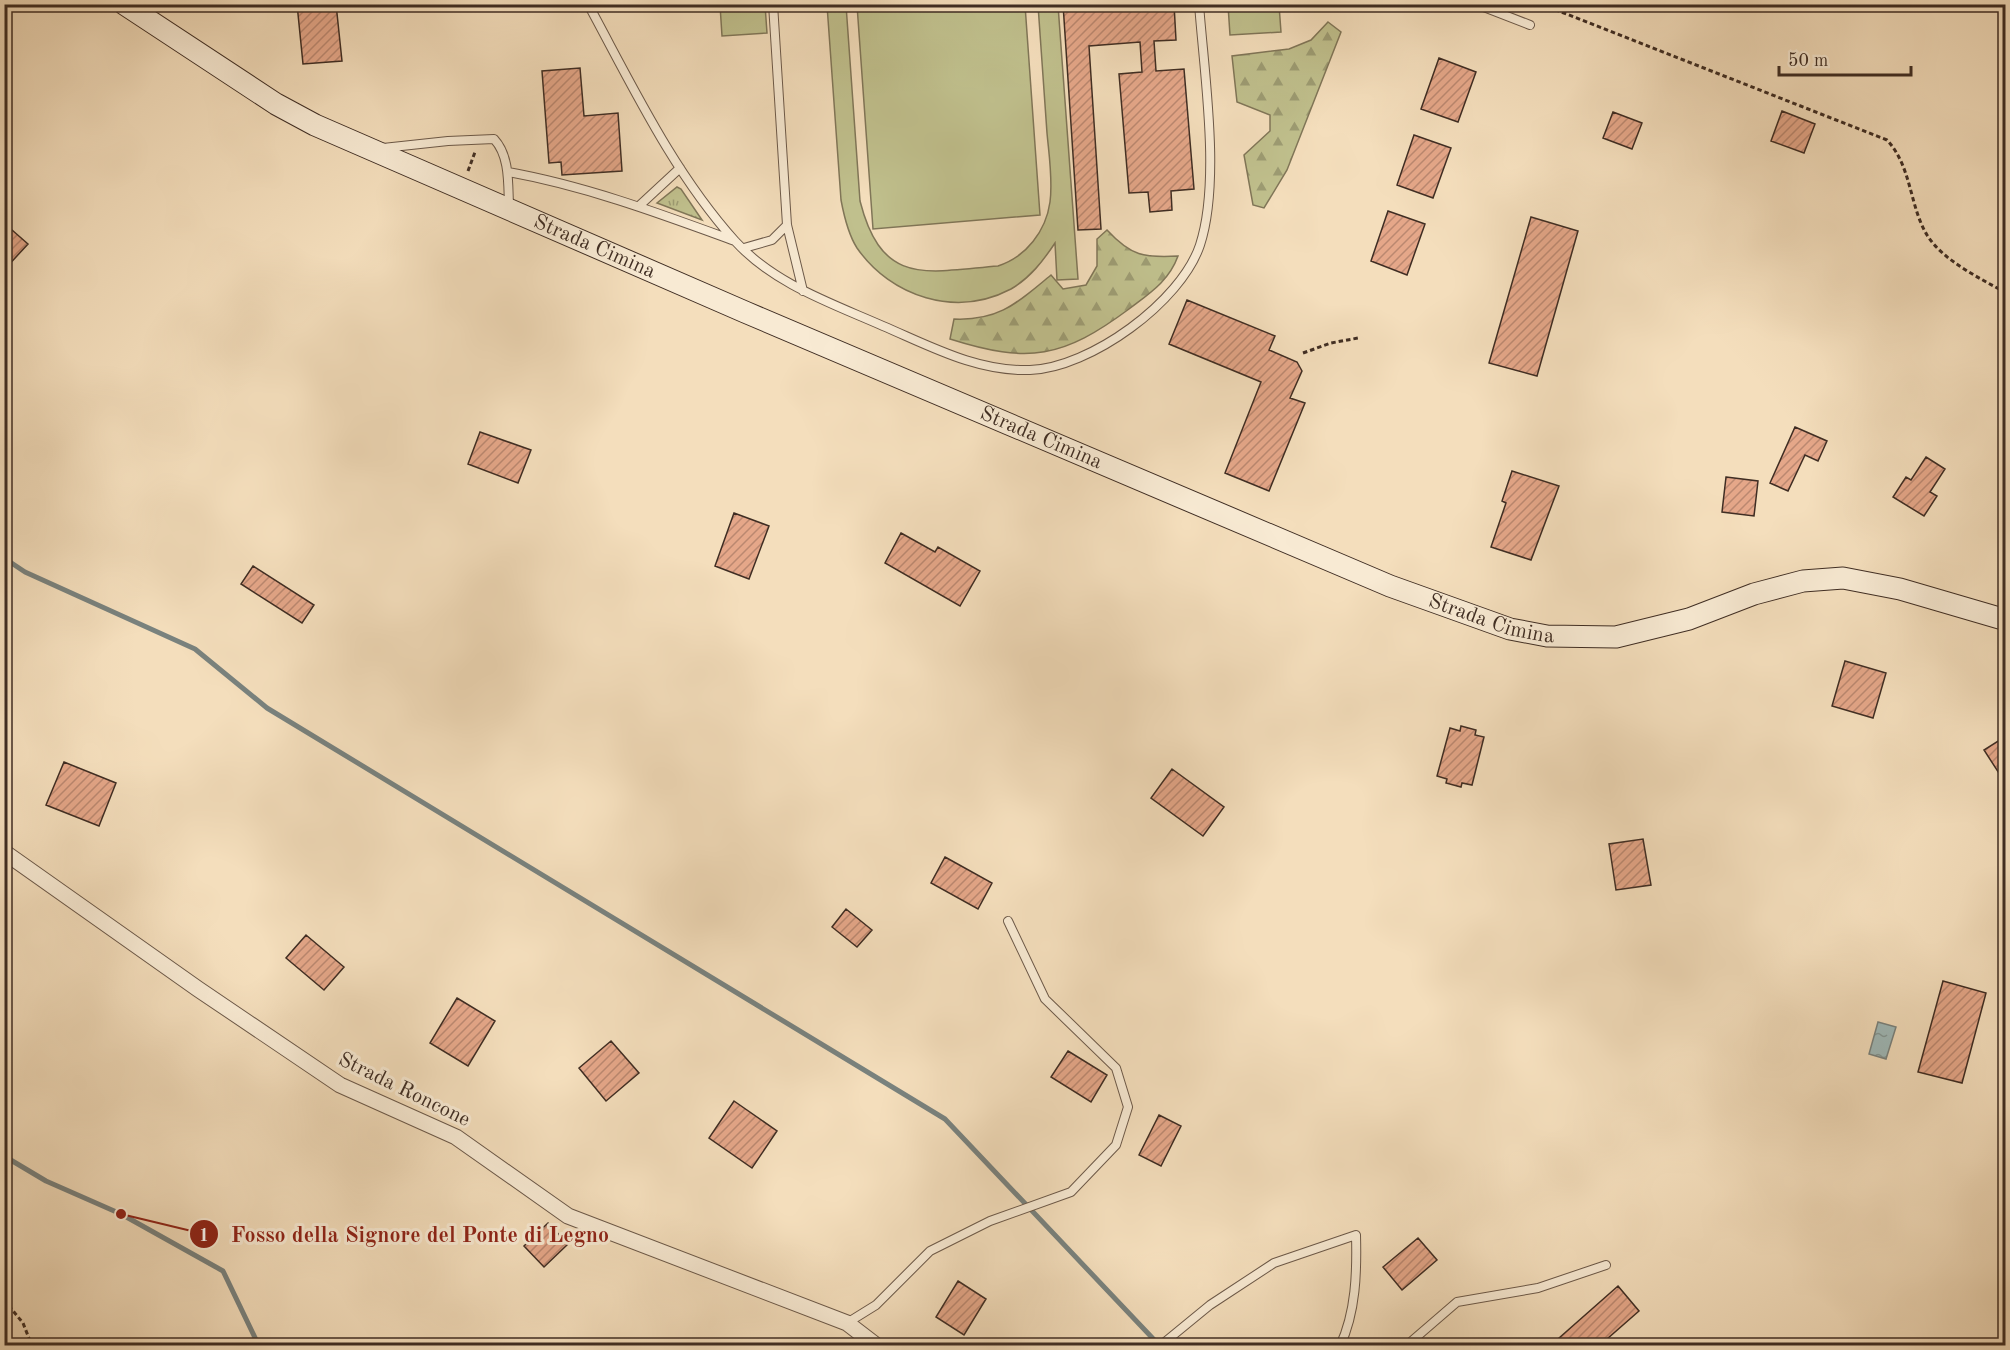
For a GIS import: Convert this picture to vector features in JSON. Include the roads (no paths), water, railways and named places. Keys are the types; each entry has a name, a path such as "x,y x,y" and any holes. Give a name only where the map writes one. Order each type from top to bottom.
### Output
{"main road":[{"name":"Strada Cimina","path":"124,4 276,104 372,150 1368,577 1510,629 1547,636 1616,637 1689,619 1754,594 1803,580 1843,578 1900,589 2006,620"}],"street":[{"name":"Strada Roncone","path":"4,852 198,989 340,1085 456,1137 568,1216 847,1323 877,1346"}],"lane":[{"path":"588,4 680,168 735,241 769,271 803,291 962,360 1006,369 1050,368 1094,351 1136,323 1174,290 1199,247 1209,207 1209,157 1199,4"},
{"path":"772,4 787,225 803,291"},
{"path":"1476,4 1530,25"},
{"path":"372,150 481,138 494,139 502,147 507,172 510,211"},
{"path":"639,206 680,168"},
{"path":"507,172 563,183 639,206 735,241"},
{"path":"744,249 772,240 787,225"},
{"path":"847,1323 876,1305 930,1251 990,1221 1071,1192 1116,1144 1128,1107 1116,1068 1045,999 1008,921"},
{"path":"1160,1346 1210,1305 1274,1263 1356,1235 1357,1263 1349,1326 1340,1346"},
{"path":"1406,1346 1457,1302 1538,1288 1606,1265"}],"water":[{"path":"1878,1022 1896,1027 1886,1059 1869,1054"}],"waterway":[{"path":"4,558 25,572 195,649 267,708 945,1119 1160,1346"},
{"path":"4,1156 46,1181 121,1214 223,1271 259,1346"}],"place":[{"name":"Fosso della Signore del Ponte di Legno","path":"121,1214"}]}
